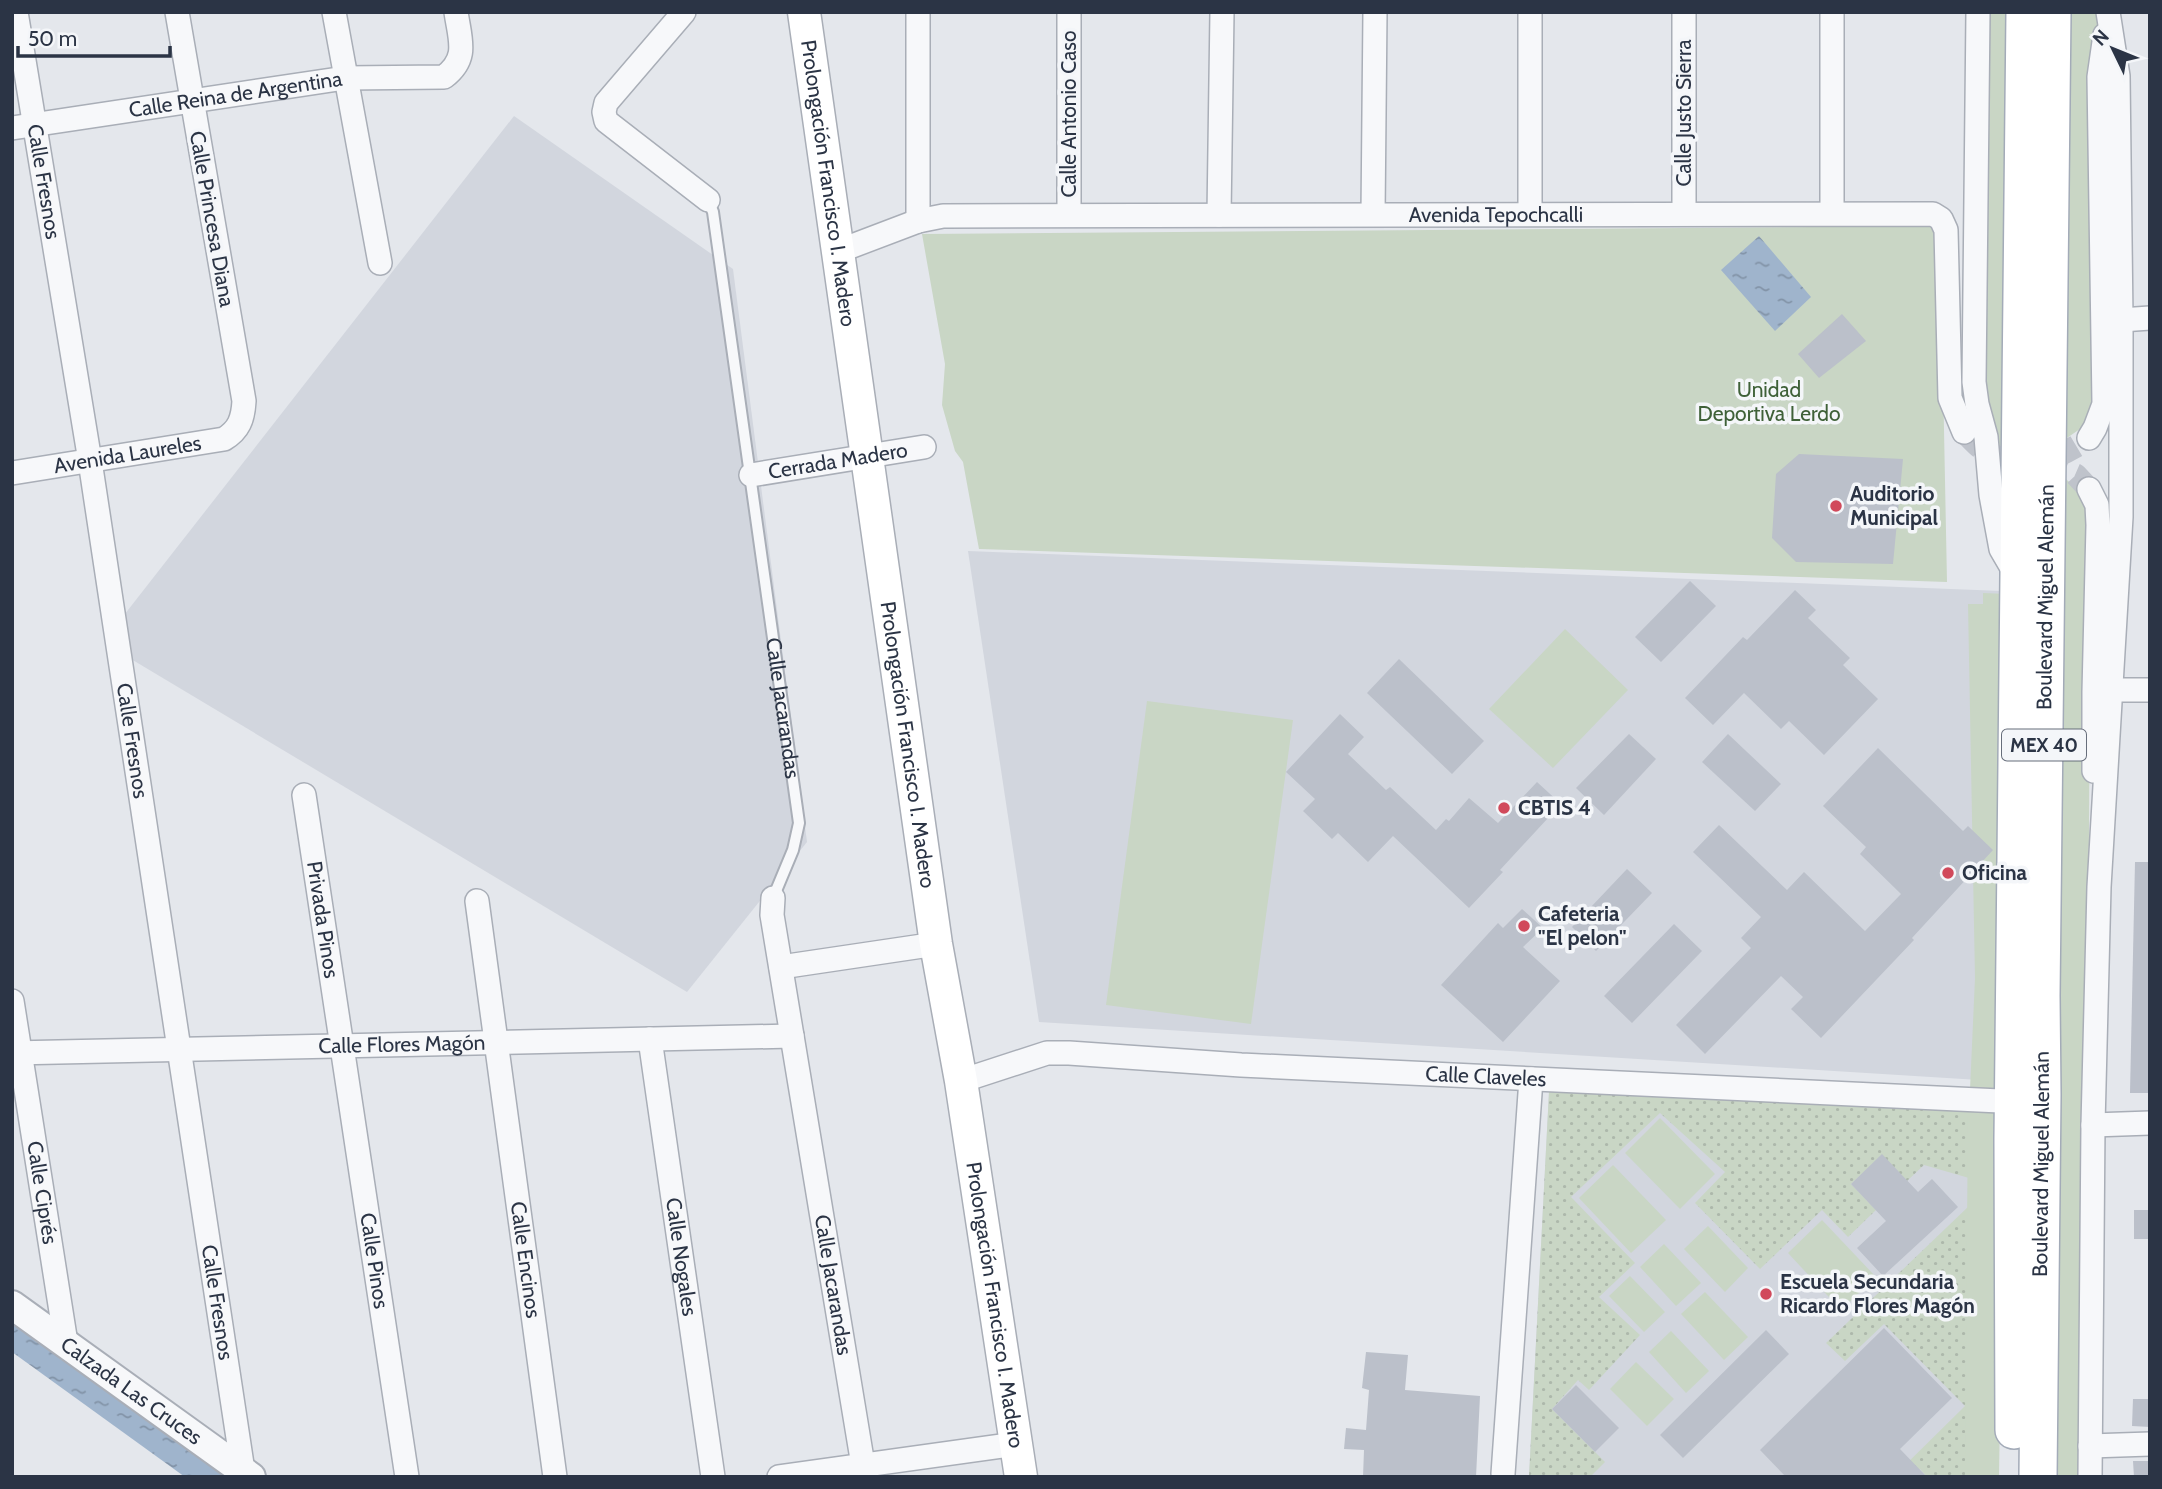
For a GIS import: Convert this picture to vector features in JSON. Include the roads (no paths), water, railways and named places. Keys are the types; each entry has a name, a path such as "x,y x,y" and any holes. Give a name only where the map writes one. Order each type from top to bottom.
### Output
{"main road":[{"name":"Prolongación Francisco I. Madero","path":"804,12 936,944 961,1081 1021,1477"},
{"name":"Boulevard Miguel Alemán","path":"2014,1477 2019,580 2031,14"},
{"name":"Boulevard Miguel Alemán","path":"2031,14 2042,1095 2038,1477"}],"street":[{"name":"Calle Fresnos","path":"16,12 23,126 90,461 178,1049 247,1474"},
{"name":"Calle Princesa Diana","path":"177,12 244,401 239,426"},
{"path":"334,12 380,264"},
{"name":"Calle Reina de Argentina","path":"23,126 345,78 444,77 457,68 462,56 456,12"},
{"name":"Calle Jacarandas","path":"684,12 606,103 604,112 606,121 708,200"},
{"path":"918,12 918,221"},
{"name":"Calle Antonio Caso","path":"1069,12 1069,215"},
{"path":"1219,215 1222,12"},
{"path":"1373,214 1375,12"},
{"path":"1530,12 1530,214"},
{"name":"Calle Justo Sierra","path":"1684,12 1684,213"},
{"path":"1832,12 1832,213"},
{"path":"1978,12 1974,382 1986,437 1991,495 2001,549 2019,580"},
{"path":"2090,1477 2093,1125 2099,887 2120,517 2118,76 2108,13"},
{"path":"2089,438 2104,404 2099,77 2108,13"},
{"name":"Avenida Tepochcalli","path":"839,251 918,221 943,216 1933,214 1941,219 1946,230 1950,398 1964,432"},
{"path":"2121,320 2150,318"},
{"name":"Avenida Laureles","path":"12,473 224,439 239,426"},
{"name":"Cerrada Madero","path":"751,475 924,447"},
{"path":"2089,489 2097,505 2098,526 2093,749 2099,887"},
{"path":"2112,690 2150,690"},
{"name":"Privada Pinos","path":"304,795 341,1046"},
{"name":"Calle Jacarandas","path":"772,898 780,967 864,1471"},
{"name":"Calle Encinos","path":"477,901 555,1477"},
{"path":"780,967 936,944"},
{"name":"Calle Ciprés","path":"12,1001 16,1053 66,1343"},
{"name":"Calle Flores Magón","path":"16,1053 792,1036"},
{"name":"Calle Nogales","path":"650,1039 713,1477"},
{"name":"Calle Pinos","path":"341,1046 407,1477"},
{"name":"Calle Claveles","path":"961,1081 1047,1053 1069,1053 1241,1065 2000,1101 2015,1095"},
{"path":"1503,1474 1531,1079"},
{"path":"2093,1125 2150,1123"},
{"name":"Calzada Las Cruces","path":"12,1305 247,1474"},
{"path":"779,1477 864,1471 1016,1444"},
{"path":"2090,1446 2150,1444"}],"lane":[{"name":"Calle Jacarandas","path":"708,200 751,475 799,823 793,850 772,898"}],"water":[{"path":"1759,236 1811,297 1775,331 1721,270"},
{"path":"12,1318 230,1477 185,1477 12,1352"}],"tunnel":[{"path":"1964,432 1985,451 1999,458 2025,463 2064,453 2089,438"},
{"path":"2044,461 2076,475 2089,489"}],"place":[{"name":"Auditorio Municipal","path":"1836,506"},
{"name":"CBTIS 4","path":"1504,808"},
{"name":"Oficina","path":"1948,873"},
{"name":"Cafeteria \"El pelon\"","path":"1524,926"},
{"name":"Escuela Secundaria Ricardo Flores Magón","path":"1766,1294"}],"park label":[{"name":"Unidad Deportiva Lerdo","path":"1769,402"}]}
